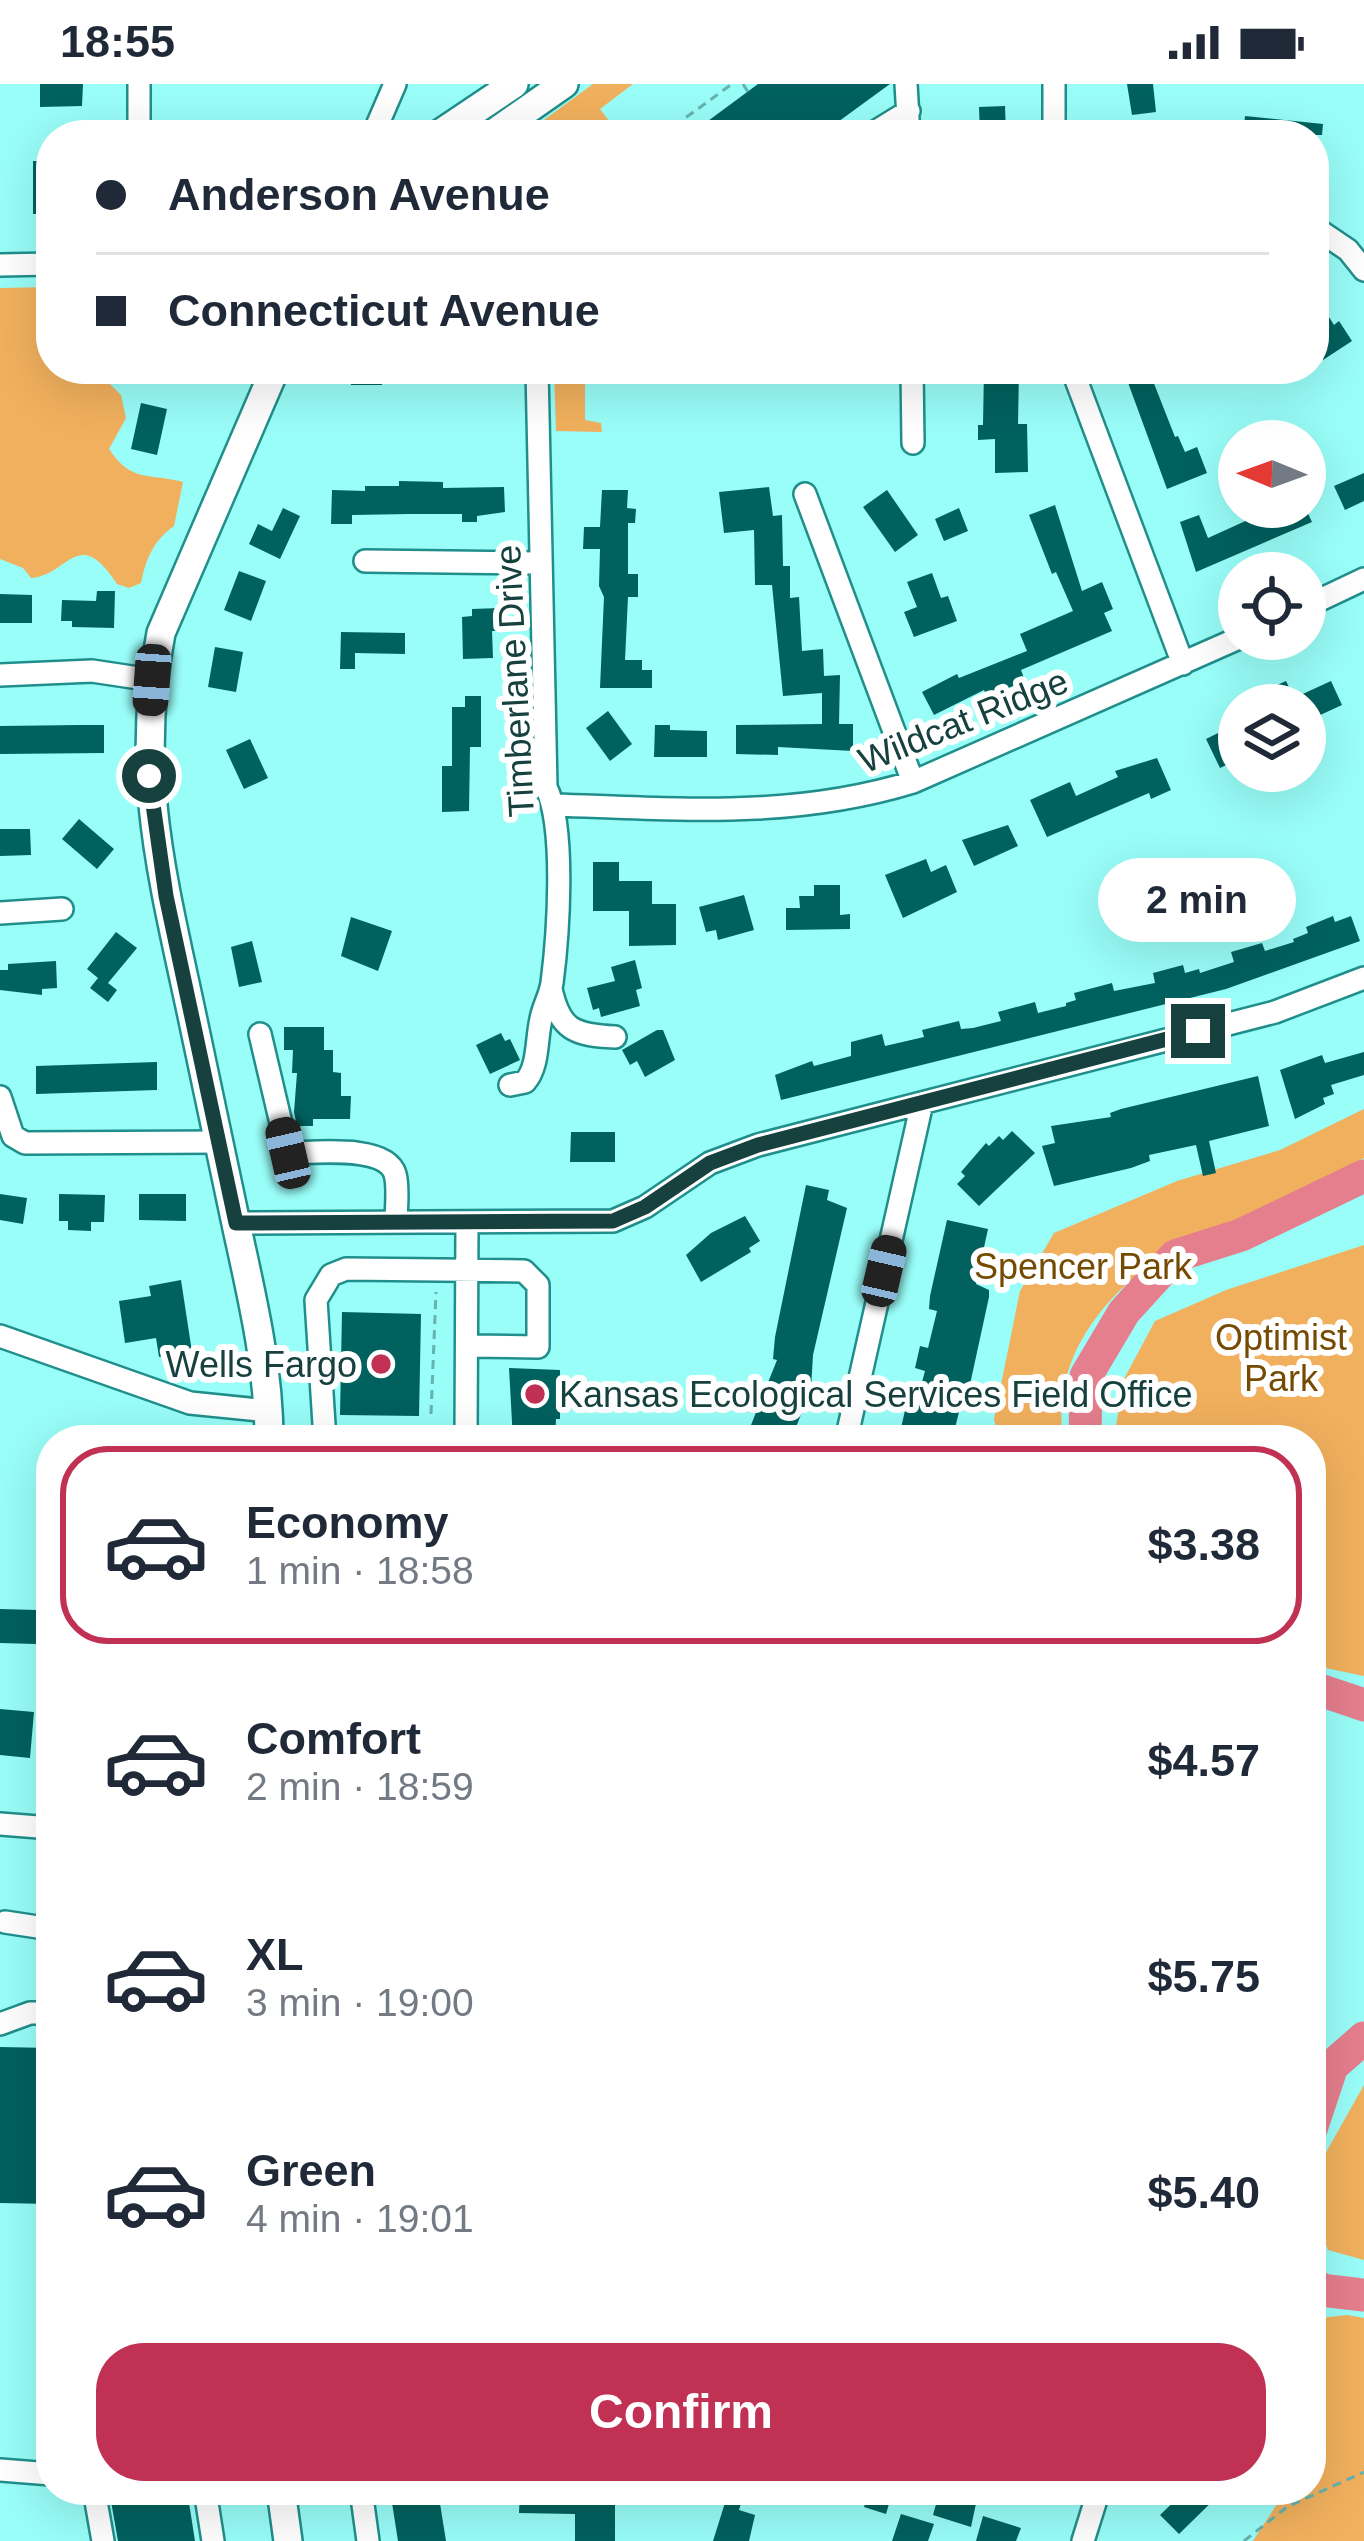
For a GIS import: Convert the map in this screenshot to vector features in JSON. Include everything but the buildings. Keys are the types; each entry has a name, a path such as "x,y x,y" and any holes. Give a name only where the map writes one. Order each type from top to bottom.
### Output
{"main road":[{"path":"495,115 514,84"},
{"path":"495,115 564,84"},
{"path":"268,384 161,633 147,746 151,806 258,1322 269,1425"},
{"path":"282,2505 288,2541"}],"street":[{"path":"140,84 140,120"},
{"path":"379,120 394,84"},
{"path":"906,84 909,120"},
{"path":"1054,84 1055,120"},
{"path":"894,120 909,111"},
{"path":"1329,237 1348,250 1364,270"},
{"path":"0,265 36,264"},
{"name":"Timberlane Drive","path":"510,1085 525,1082 531,1075 551,988 557,914 555,805 546,787 537,384"},
{"path":"912,384 914,442"},
{"path":"1078,384 1183,664"},
{"path":"805,494 913,782"},
{"path":"365,561 540,563"},
{"path":"1326,597 1364,579"},
{"name":"Wildcat Ridge","path":"555,805 724,810 824,805 913,782 1218,648"},
{"path":"0,675 92,671 152,680"},
{"path":"0,913 62,909"},
{"path":"236,1223 613,1221 645,1207 710,1163 758,1145 1275,1012 1364,977"},
{"path":"551,988 560,1019 567,1026 614,1036"},
{"path":"260,1034 288,1153 374,1154 388,1161 395,1175 396,1222"},
{"path":"0,1097 13,1136 25,1143 220,1142"},
{"path":"849,1425 922,1103"},
{"path":"466,1425 467,1222"},
{"path":"324,1425 316,1300 331,1275 346,1269 524,1271 538,1285 538,1347 466,1346"},
{"path":"0,1336 257,1425"},
{"path":"0,1824 36,1827"},
{"path":"4,1922 36,1927"},
{"path":"0,2024 36,2013"},
{"path":"0,2470 36,2473"},
{"path":"97,2505 103,2541"},
{"path":"207,2505 213,2541"},
{"path":"342,2541 368,2539 363,2505"},
{"path":"1083,2541 1094,2505"}],"path":[{"path":"683,120 732,84"},
{"path":"742,84 748,92"},
{"path":"436,1290 430,1420 444,1425"},
{"path":"1326,2489 1364,2472"},
{"path":"1244,2541 1291,2505"}],"green space":[{"path":"593,84 633,84 600,109 608,120 544,120"},
{"path":"36,287 36,384 110,384 121,395 126,418 109,449 117,460 142,475 183,482 174,526 152,551 141,583 129,588 117,584 104,566 83,555 31,578 23,568 0,559 0,288"},
{"path":"554,384 585,384 585,420 601,423 602,432 556,431"},
{"name":"Spencer Park","path":"1364,1109 1364,1158 1263,1210 1180,1245 1125,1286 1074,1354 1061,1409 1062,1425 995,1425 1020,1291 1054,1233 1177,1181 1280,1150"},
{"name":"Optimist Park","path":"1364,1245 1364,1676 1326,1668 1326,1425 1116,1425 1125,1377 1155,1321 1226,1290"},
{"path":"1364,2085 1364,2260 1326,2245 1326,2152"},
{"path":"1326,2317 1364,2318 1364,2541 1253,2541 1276,2505 1326,2505"}],"waterway":[{"path":"1085,1425 1086,1376 1124,1312 1175,1256 1241,1235 1364,1176"},
{"path":"1326,1692 1364,1705"},
{"path":"1326,2084 1332,2066 1364,2038"},
{"path":"1326,2291 1364,2295"}],"place":[{"name":"Wells Fargo","path":"381,1364"},
{"name":"Kansas Ecological Services Field Office","path":"535,1394"}],"route":[{"path":"149,776 166,896 236,1223 613,1221 645,1207 710,1163 758,1145 1198,1031"}]}
